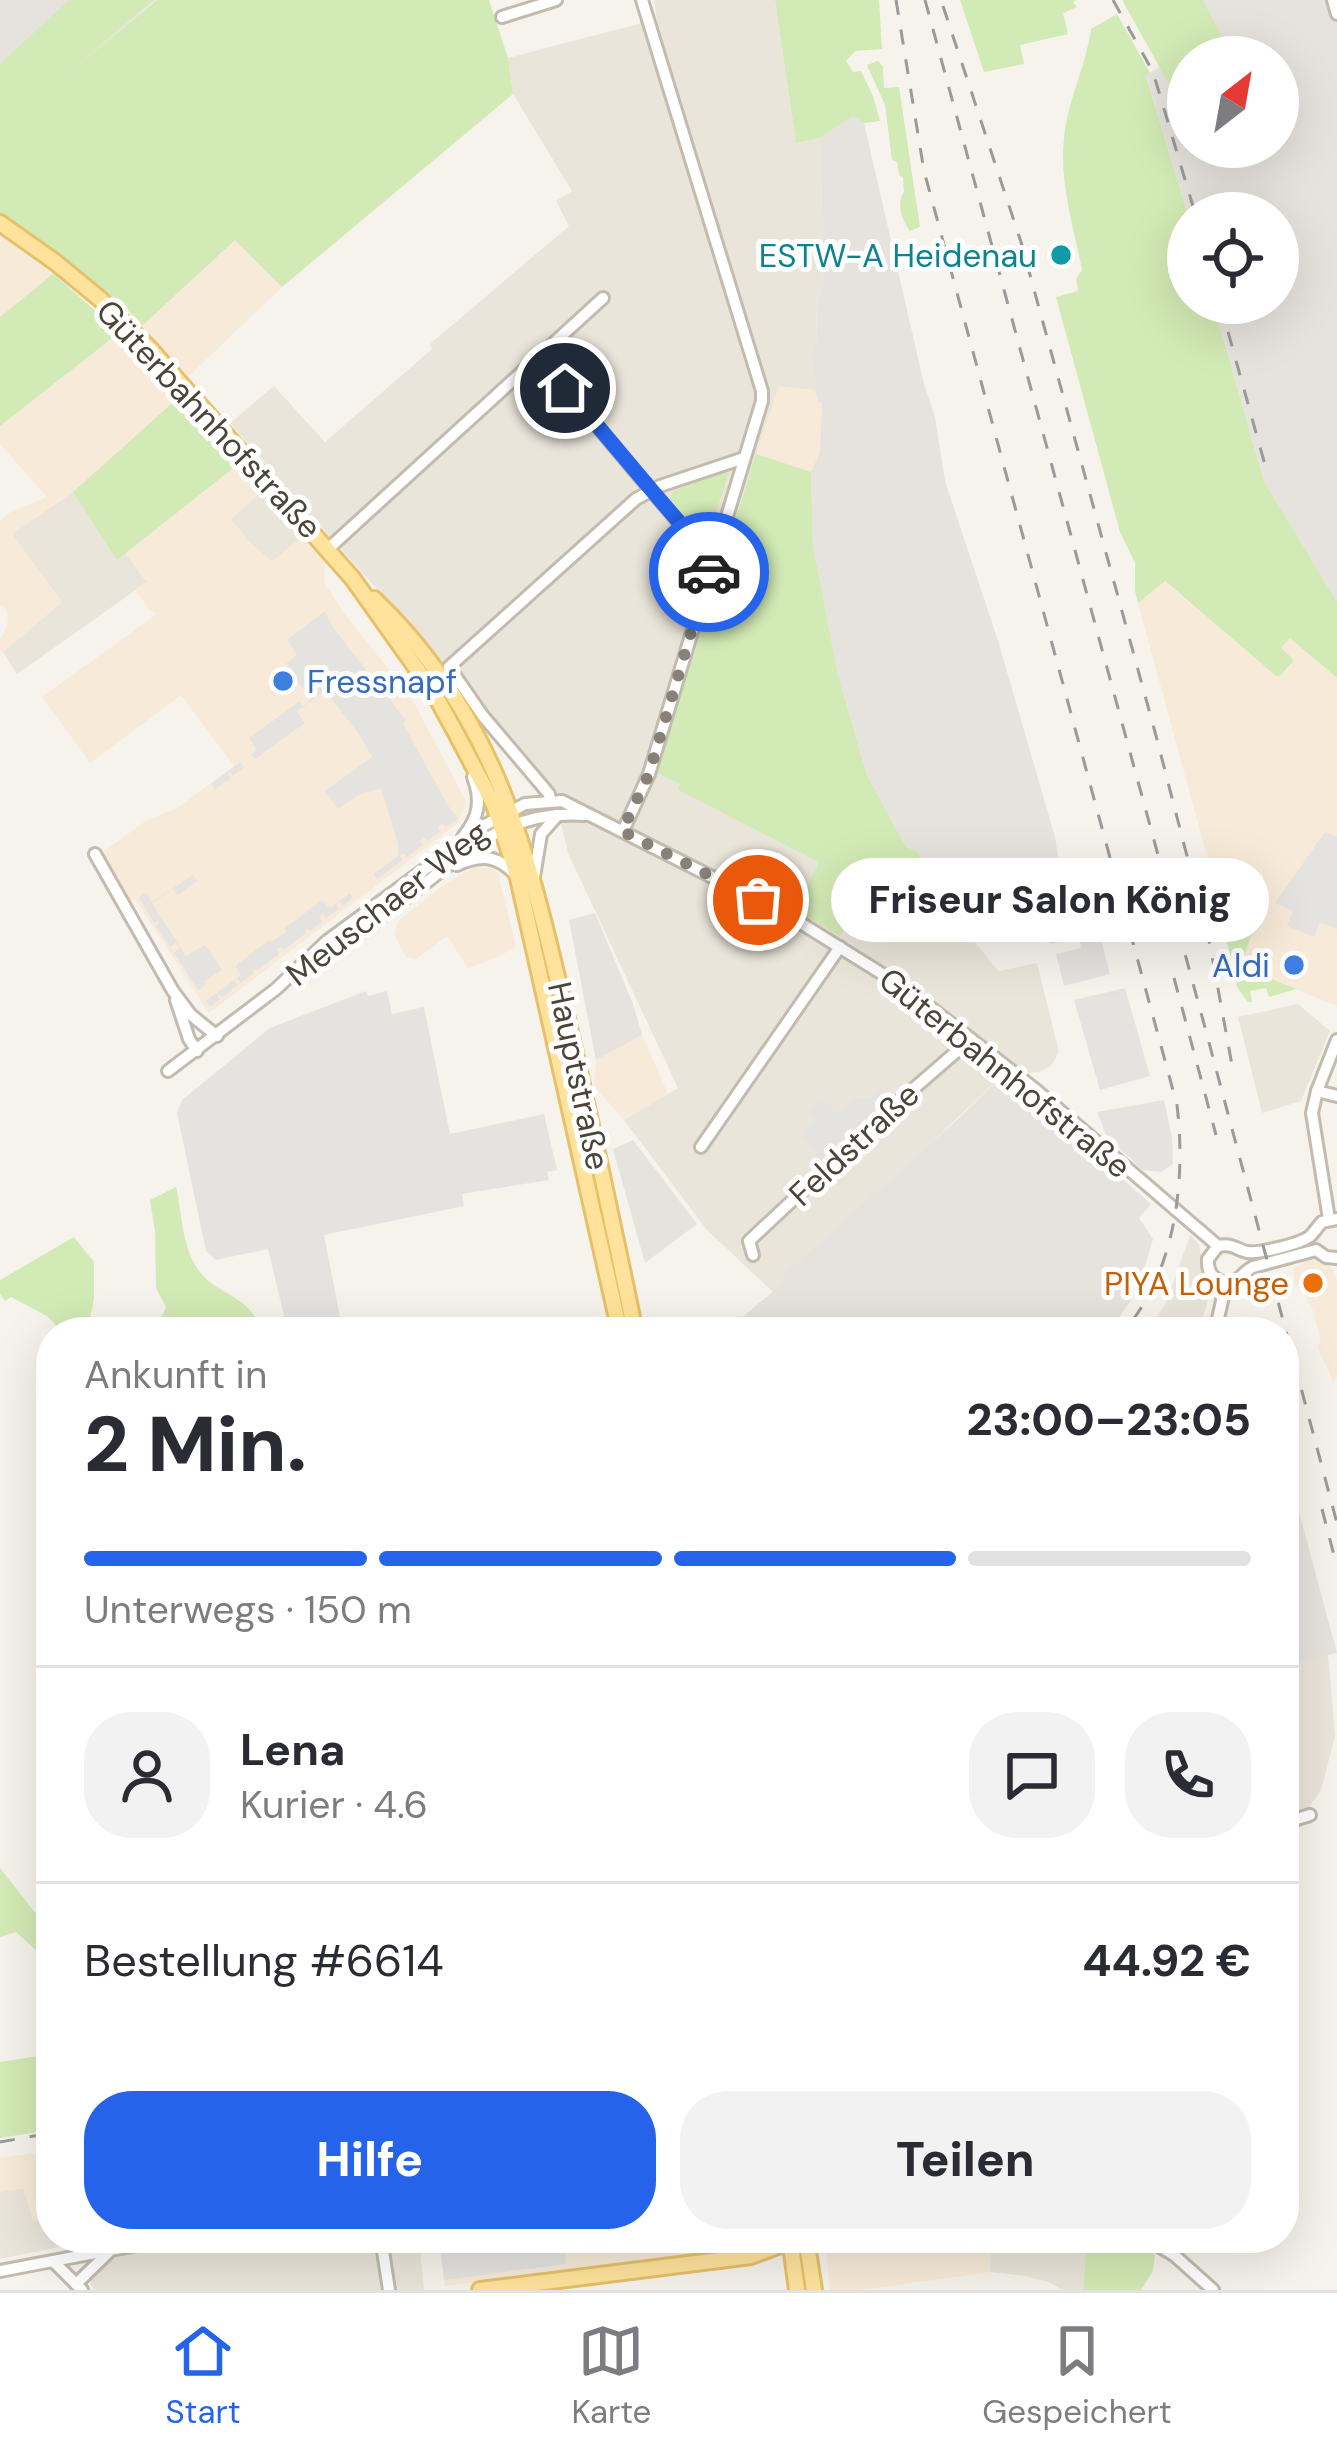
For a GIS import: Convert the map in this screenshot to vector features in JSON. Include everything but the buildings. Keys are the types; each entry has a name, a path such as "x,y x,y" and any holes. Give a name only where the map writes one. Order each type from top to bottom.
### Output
{"main road":[{"name":"Güterbahnhofstraße","path":"0,223 100,299 140,338 328,549 434,693 507,819"},
{"name":"Güterbahnhofstraße","path":"353,579 432,664 480,741 507,819"},
{"name":"Hauptstraße","path":"507,819 580,1075 631,1317"},
{"name":"Hauptstraße","path":"526,879 617,1317"},
{"path":"480,2290 759,2253"},
{"path":"797,2253 797,2290"},
{"path":"802,2253 814,2290"}],"street":[{"path":"502,17 556,0"},
{"path":"622,831 649,774 757,421 762,391 643,0"},
{"path":"1333,0 1337,14"},
{"path":"328,549 603,298"},
{"path":"540,358 713,560"},
{"path":"507,819 525,803 550,800 549,794 448,667 636,499 744,458"},
{"path":"456,845 474,822 479,804 457,735"},
{"name":"Güterbahnhofstraße","path":"550,800 591,815 791,917 908,990 1036,1090 1218,1246"},
{"path":"433,878 486,856 526,879 541,834 558,815"},
{"name":"Güterbahnhofstraße","path":"507,819 591,815"},
{"name":"Meuschaer Weg","path":"276,989 327,941 456,845 507,819"},
{"name":"Meuschaer Weg","path":"168,1071 507,819"},
{"path":"95,854 173,992 217,1036"},
{"path":"701,1148 840,947"},
{"path":"173,992 197,1051"},
{"name":"Feldstraße","path":"753,1255 749,1241 971,1039"},
{"path":"1243,1251 1292,1244 1333,1219 1312,1113 1337,1040"},
{"path":"1317,1091 1337,1096"},
{"path":"1313,1234 1316,1250 1326,1258 1337,1258"},
{"path":"1234,1245 1243,1251 1246,1270 1238,1280 1215,1279 1208,1258 1218,1246 1234,1245"},
{"path":"1246,1270 1316,1250"},
{"path":"1218,1317 1226,1283"},
{"path":"1299,1818 1310,1815"},
{"path":"0,2271 94,2253"},
{"path":"53,2261 79,2287 107,2253"},
{"path":"383,2253 389,2290"},
{"path":"1172,2253 1213,2290"}],"shaded area":[{"path":"0,0 156,0 0,131"},
{"path":"654,0 775,0 796,143 820,138 824,286 816,302 817,340 812,352 822,402 811,472 757,454 679,789 820,862 840,935 870,888 887,899 890,896 944,938 974,941 998,971 1037,963 1059,1052 1051,1066 1039,1072 1003,1075 773,1292 707,1230 624,1120 678,1088 568,853 553,789 230,423 274,386 325,442 432,349 430,344 569,226 556,201 572,191 513,94 508,58 657,19"},
{"path":"1203,0 1331,0 1337,17 1337,602 1264,481 1219,324 1299,324 1299,192 1181,192 1174,168 1299,168 1299,36 1222,36"},
{"path":"1160,67 1167,80 1167,145 1146,75"},
{"path":"853,116 864,123 935,417 945,481 1055,837 1063,889 1055,908 1028,918 1030,929 992,940 944,938 890,896 915,885 919,891 929,887 917,851 906,847 867,775 838,675 813,545 811,472 820,452 822,403 818,402 812,352 817,340 816,302 824,286 820,138"},
{"path":"4,238 53,274 0,317 0,242"},
{"path":"236,239 282,287 188,377 142,326"},
{"path":"120,332 179,397 73,492 12,534 62,602 3,652 0,639 8,616 0,606 0,520 47,497 0,444 0,426"},
{"path":"779,386 815,390 822,402 820,452 811,472 756,454"},
{"path":"237,465 261,492 231,519 271,562 302,537 325,563 324,582 412,699 466,801 458,823 209,1013 135,899 126,903 99,855 147,820 177,808 234,766 181,695 90,763 42,697 157,614 135,590 147,581 125,553"},
{"path":"73,492 117,559 125,553 147,582 17,674 3,652 62,602 12,534"},
{"path":"261,492 302,537 272,562 231,519"},
{"path":"1164,581 1276,676 1294,660 1281,648 1290,638 1337,678 1337,1006 1240,966 1248,931 1211,871 1138,603"},
{"path":"325,611 406,720 403,723 458,819 446,827 442,823 441,831 420,841 423,845 407,857 403,853 403,860 377,879 374,874 398,856 398,844 381,788 358,795 338,809 325,791 372,757 325,691 297,711 305,723 255,759 251,754 241,762 244,767 233,776 227,772 231,778 215,789 211,784 256,750 249,738 299,702 303,706 311,700 286,664 297,655 287,640"},
{"path":"1325,832 1337,837 1337,929 1320,922 1314,937 1287,926 1293,911 1275,903"},
{"path":"475,867 498,873 516,947 468,968 447,936 416,959 406,957 394,934 399,920"},
{"path":"193,875 197,881 178,895 173,889 152,903 186,956 205,945 222,970 198,990 174,953 180,948 176,942 170,947 156,926 160,921 154,923 139,897 146,893 152,902"},
{"path":"350,893 353,898 343,906 337,904 339,909 326,918 319,917 322,922 310,931 306,928 284,950 277,949 279,954 257,971 252,968 254,973 241,983 234,981 238,985 223,997 217,994 220,999 210,1007 206,1001 241,975 235,966 286,932 285,928 322,900 330,908"},
{"path":"595,913 642,1035 596,1060 569,920"},
{"path":"1084,919 1097,924 1110,974 1064,986 1056,954 1081,948 1079,938 1050,944 1047,929"},
{"path":"1125,988 1150,1076 1100,1090 1074,1000"},
{"path":"366,991 368,996 387,991 392,1014 424,1007 450,1134 544,1114 557,1170 547,1172 549,1180 462,1194 464,1206 324,1235 340,1317 284,1317 268,1249 216,1260 206,1251 177,1113 182,1100 270,1028"},
{"path":"1298,1004 1330,1031 1301,1101 1262,1113 1238,1017"},
{"path":"642,1035 668,1094 624,1120 594,1086 596,1060"},
{"path":"1003,1075 1151,1204 1139,1218 1153,1239 1138,1290 1119,1317 743,1317 776,1289 786,1273"},
{"path":"880,1090 891,1101 882,1114 875,1109 877,1118 825,1162 803,1136 814,1119 808,1114 821,1097 838,1115 858,1098 872,1098"},
{"path":"1164,1100 1173,1164 1161,1172 1143,1170 1107,1137 1097,1112"},
{"path":"633,1140 697,1224 645,1263 613,1149"},
{"path":"1190,1235 1199,1245 1209,1297 1203,1317 1157,1317"},
{"path":"1312,1257 1331,1267 1337,1281 1337,1378 1333,1381 1317,1346 1321,1343 1313,1311 1301,1286 1295,1286 1293,1269"},
{"path":"1299,1512 1337,1653 1299,1662"},
{"path":"1328,1655 1335,1736 1321,1790 1306,1812 1299,1813 1299,1662"},
{"path":"36,2153 36,2220 23,2188 0,2192 0,2158"},
{"path":"23,2188 36,2220 36,2252 0,2259 0,2192"},
{"path":"379,2253 385,2290 96,2290 90,2280 113,2254"},
{"path":"387,2253 420,2253 424,2290 393,2290"},
{"path":"441,2253 726,2253 445,2286"},
{"path":"441,2253 565,2253 566,2264 444,2280"},
{"path":"826,2253 989,2253 990,2272 830,2290"},
{"path":"989,2253 1086,2253 1083,2290 1062,2290 1027,2276 990,2272"}],"green space":[{"path":"69,0 153,0 62,78 157,0 489,0 508,58 513,94 282,287 235,240 142,326 121,303 0,214 0,64"},
{"path":"775,0 879,0 882,49 855,51 846,61 853,72 861,71 880,121 864,123 853,116 820,138 796,143"},
{"path":"960,0 1076,0 1077,7 1063,13 1068,34 1020,45 1024,64 984,72"},
{"path":"1122,0 1203,0 1222,36 1167,36 1167,80"},
{"path":"1117,14 1150,73 1146,76 1167,146 1167,168 1174,168 1181,192 1167,192 1167,324 1219,324 1264,481 1337,602 1337,678 1290,638 1281,648 1294,660 1276,676 1165,581 1138,603 1135,563 1120,532 1056,297 1078,291 1076,279 1082,270 1068,205 1064,139 1091,29"},
{"path":"878,61 884,88 899,87 920,227 910,231 901,212 903,178 892,160 885,105 867,65"},
{"path":"53,274 120,332 0,426 0,317"},
{"path":"179,397 237,465 117,560 73,492"},
{"path":"756,454 811,472 813,545 838,675 867,775 906,847 917,851 933,880 929,887 919,891 914,886 888,899 870,888 840,936 796,910 819,862 678,790 680,784 657,773"},
{"path":"729,472 707,541 670,499 674,491"},
{"path":"1211,871 1248,930 1255,926 1240,966 1296,989 1269,997 1266,988 1250,991 1252,1002 1248,1002 1237,987"},
{"path":"176,1187 194,1263 255,1317 161,1317 166,1307 156,1288 150,1200"},
{"path":"74,1237 94,1262 90,1317 48,1317 11,1297 5,1301 0,1280"},
{"path":"0,1868 36,1914 36,1950 16,1932 0,1937"},
{"path":"36,2056 36,2132 0,2138 0,2062"},
{"path":"1086,2253 1155,2254 1153,2271 1141,2290 1083,2290"}],"railway":[{"path":"896,0 924,171 1177,1105 1180,1164 1173,1224 1155,1282 1134,1317"},
{"path":"925,0 1282,1317"},
{"path":"1113,0 1153,72 1189,192"},
{"path":"943,6 1021,242 1155,732 1210,945 1234,1076"},
{"path":"1226,324 1265,465"},
{"path":"1174,978 1216,1135"},
{"path":"1299,1380 1337,1523"},
{"path":"1322,1509 1337,1567"},
{"path":"0,2142 36,2136"}],"way so far":[{"path":"709,572 649,774 622,831 758,900"}],"place":[{"name":"ESTW-A Heidenau","path":"1061,255"},
{"name":"Fressnapf","path":"283,681"},
{"name":"Friseur Salon König","path":"758,900"},
{"name":"Aldi","path":"1294,965"},
{"name":"PIYA Lounge","path":"1313,1283"}],"route":[{"path":"565,388 713,560 709,572"}]}
